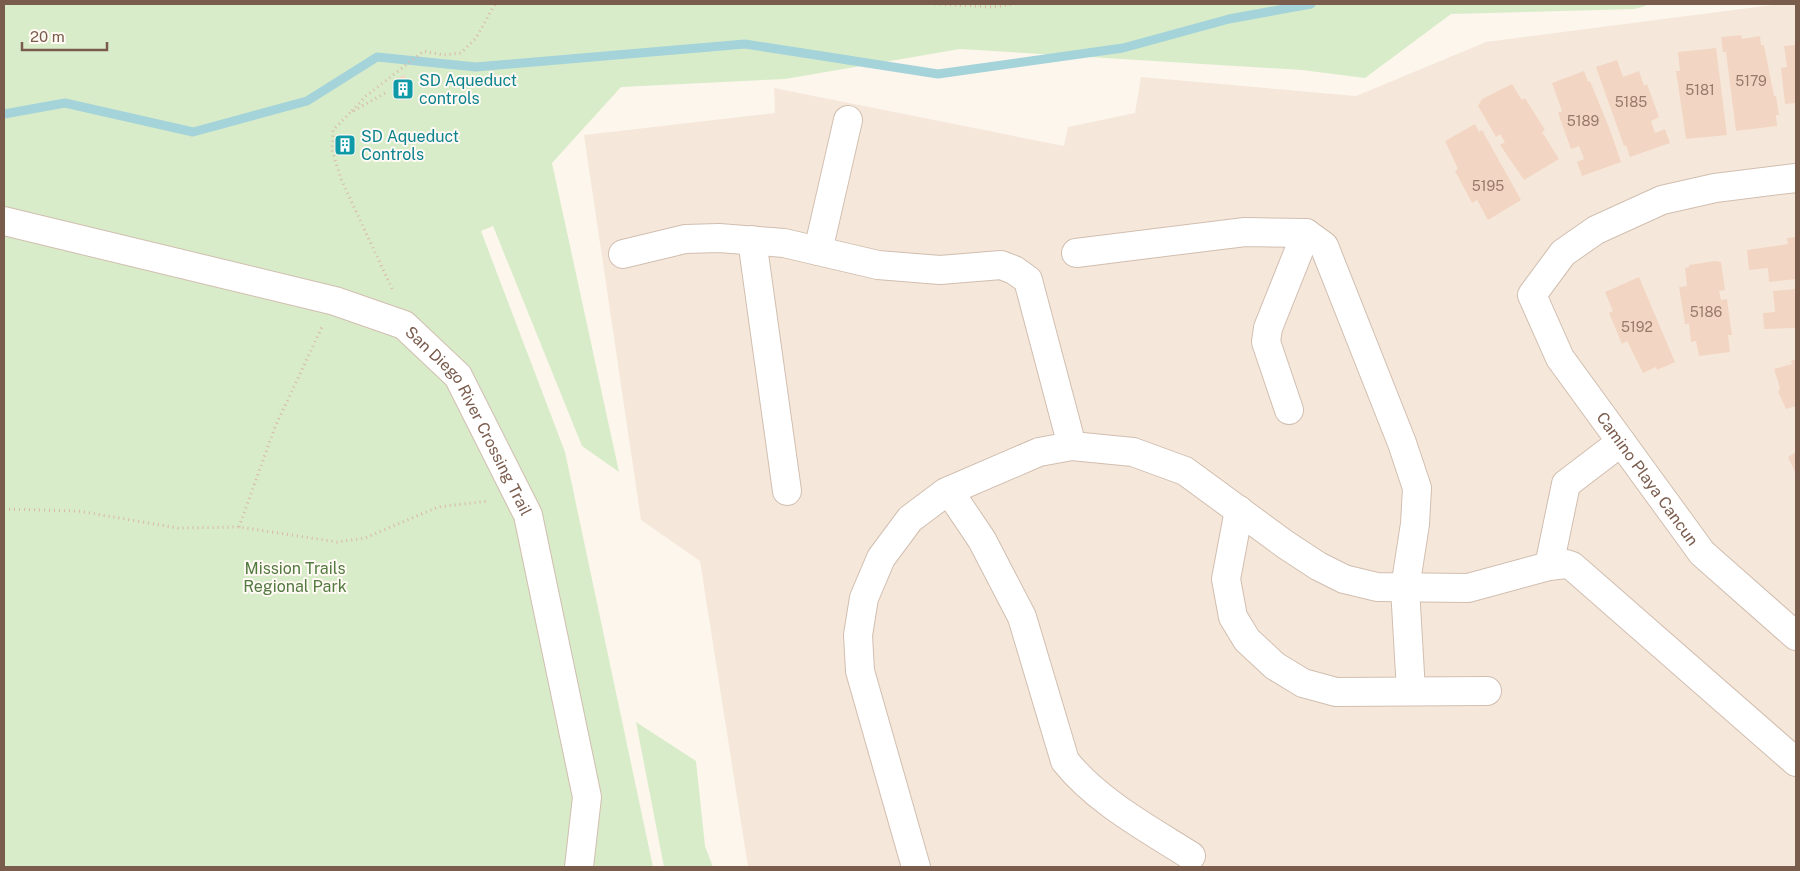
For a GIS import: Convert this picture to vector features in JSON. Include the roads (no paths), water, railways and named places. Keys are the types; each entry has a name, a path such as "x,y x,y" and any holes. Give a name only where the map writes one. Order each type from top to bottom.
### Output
{"street":[{"path":"818,251 848,120"},
{"name":"Camino Playa Cancun","path":"1796,178 1715,188 1662,200 1596,230 1563,253 1532,295 1560,358 1702,553 1796,636"},
{"name":"San Diego River Crossing Trail","path":"4,221 335,301 404,325 458,376 528,515 587,797 579,867"},
{"path":"1076,253 1245,232 1306,233 1324,246 1330,255 1402,443 1417,488 1415,524 1405,588 1411,691"},
{"path":"1289,410 1266,342 1268,328 1306,233"},
{"path":"623,254 685,239 719,238 784,243 878,266 940,270 1001,265 1021,274 1028,280 1072,446"},
{"path":"752,240 787,491"},
{"path":"1549,566 1566,484 1621,442"},
{"path":"916,867 860,671 858,635 864,598 881,558 910,519 949,491 1040,452 1072,446 1132,452 1186,471 1318,566 1344,579 1377,587 1468,588 1549,566 1566,564 1572,566 1796,762"},
{"path":"949,491 982,540 1022,617 1065,761 1080,781 1102,798 1190,856"},
{"path":"1239,510 1226,579 1233,617 1247,640 1275,666 1303,684 1336,692 1487,690"}],"waterway":[{"path":"4,114 65,103 193,132 307,101 377,57 476,67 745,44 938,74 1123,48 1229,19 1311,4"}],"place":[{"name":"SD Aqueduct controls","path":"403,89"},
{"name":"SD Aqueduct Controls","path":"345,145"}],"park label":[{"name":"Mission Trails Regional Park","path":"295,577"}]}
